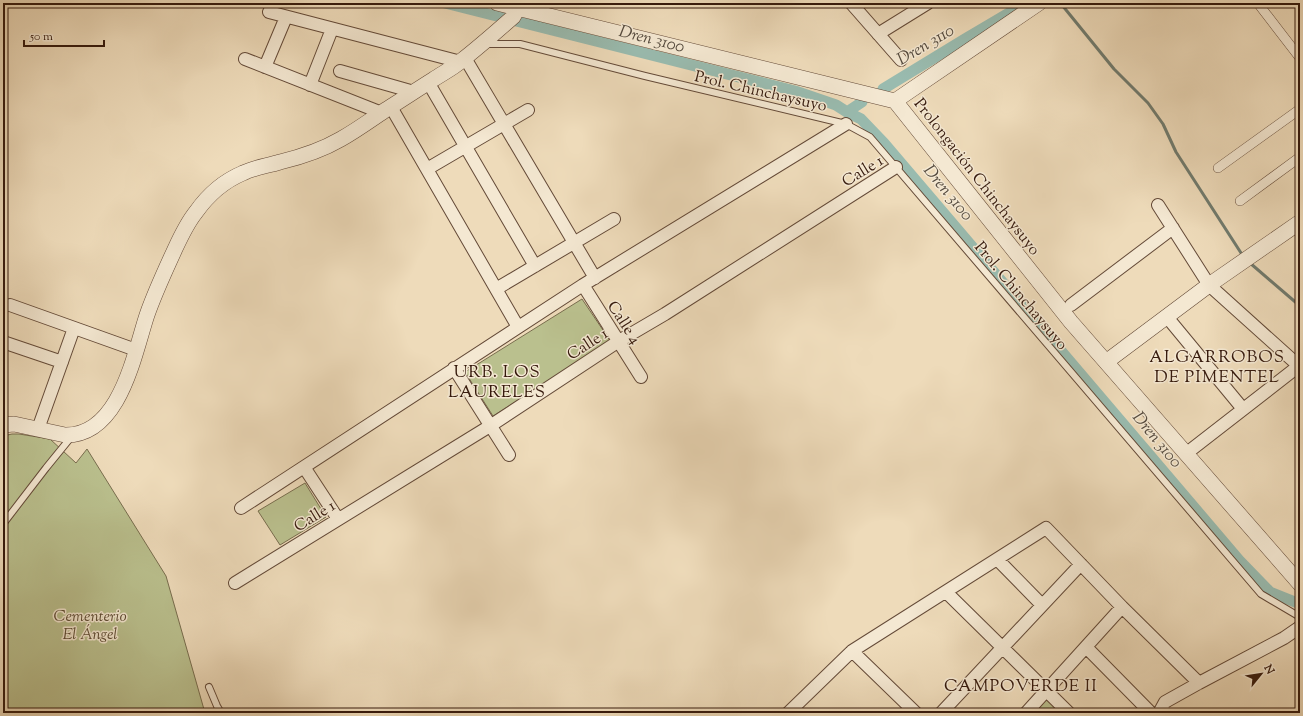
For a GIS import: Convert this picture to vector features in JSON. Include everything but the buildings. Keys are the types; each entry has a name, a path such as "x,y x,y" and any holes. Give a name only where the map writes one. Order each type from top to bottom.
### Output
{"street":[{"name":"Prolongación Chinchaysuyo","path":"496,3 512,17 896,101 1062,312 1300,584"},
{"path":"851,3 901,60"},
{"path":"878,34 928,3"},
{"path":"896,101 1039,3"},
{"path":"1260,6 1300,58"},
{"path":"269,12 332,29 463,60 504,124 595,278"},
{"path":"265,67 286,17"},
{"path":"3,425 14,424 65,435 73,435 90,429 112,408 124,387 147,315 158,288 182,236 195,213 213,193 222,185 253,168 276,164 308,154 339,140 368,123 463,60 512,17"},
{"path":"310,85 332,29"},
{"path":"245,59 310,85 386,110 427,169 518,327"},
{"path":"340,71 414,92"},
{"path":"428,82 535,266"},
{"path":"1218,168 1300,109"},
{"path":"427,169 528,110"},
{"path":"241,508 583,285 846,124"},
{"path":"1240,201 1300,157"},
{"name":"Calle 1","path":"234,582 490,426 619,341 665,314 896,167"},
{"path":"1158,205 1209,285 1299,366 1192,449"},
{"path":"496,289 614,219"},
{"path":"1106,362 1209,285 1300,222"},
{"path":"1071,305 1173,228"},
{"name":"Calle 4","path":"583,285 641,377"},
{"path":"10,305 136,350"},
{"path":"1167,317 1243,409"},
{"path":"38,429 74,328"},
{"path":"3,342 62,362"},
{"path":"454,368 509,455"},
{"path":"304,467 338,519"},
{"path":"788,713 852,651 1046,528 1122,607 1199,683"},
{"path":"997,559 1042,605"},
{"path":"941,713 1081,564"},
{"path":"946,592 1069,713"},
{"path":"1026,713 1122,607"},
{"path":"1159,713 1165,702 1284,638 1300,627"},
{"path":"1086,647 1151,713"},
{"path":"852,651 916,713"}],"lane":[{"name":"Prol. Chinchaysuyo","path":"481,44 520,44 645,76 846,124 870,137 1261,594 1300,617"},
{"path":"3,524 73,435"},
{"path":"209,687 221,713"}],"green space":[{"path":"582,299 611,342 493,416 465,372"},
{"name":"Cementerio El Ángel","path":"12,434 50,439 76,463 87,449 166,576 205,713 3,713 3,436"},
{"path":"305,483 326,517 280,545 258,511"},
{"path":"1046,696 1064,713 1031,713"}],"waterway":[{"name":"Dren 3100","path":"445,3 795,91 836,105 861,119 884,143 1239,560 1270,592 1300,604"},
{"name":"Dren 3110","path":"883,89 1026,3"},
{"path":"1062,5 1114,69 1148,103 1163,124 1176,152 1243,256"},
{"name":"Dren 3110","path":"847,112 862,102"},
{"path":"1250,263 1300,306"}],"district":[{"name":"ALGARROBOS DE PIMENTEL","path":"1217,366"},
{"name":"URB. LOS LAURELES","path":"497,381"},
{"name":"CAMPOVERDE II","path":"1021,685"}]}
